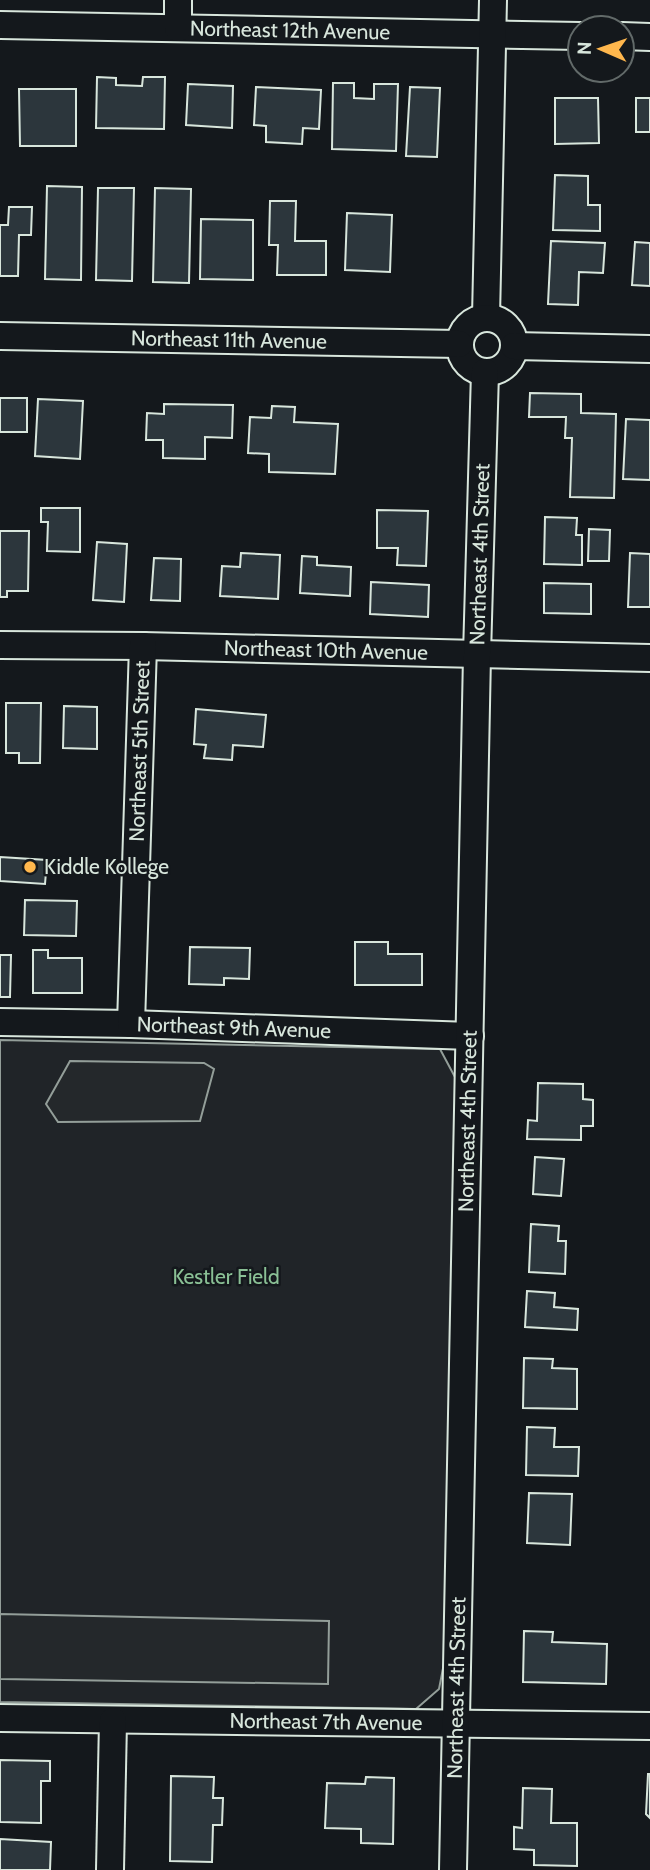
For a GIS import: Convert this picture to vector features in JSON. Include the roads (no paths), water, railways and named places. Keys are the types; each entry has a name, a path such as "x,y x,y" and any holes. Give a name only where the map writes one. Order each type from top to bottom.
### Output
{"street":[{"path":"178,0 178,28"},
{"path":"486,317 493,0"},
{"name":"Northeast 12th Avenue","path":"0,25 566,36"},
{"path":"486,317 503,322 510,329 514,346 512,357 507,364 500,369 485,372 468,365 462,358 459,344 462,332 468,325 476,319 486,317"},
{"name":"Northeast 11th Avenue","path":"0,336 459,344"},
{"path":"514,346 650,349"},
{"name":"Northeast 4th Street","path":"453,1870 485,372"},
{"name":"Northeast 10th Avenue","path":"0,645 650,658"},
{"name":"Northeast 5th Street","path":"131,1024 143,646"},
{"name":"Northeast 9th Avenue","path":"0,1022 470,1036"},
{"name":"Northeast 7th Avenue","path":"0,1718 650,1726"},
{"path":"110,1870 113,1721"}],"place":[{"name":"Kiddle Kollege","path":"30,867"}],"park label":[{"name":"Kestler Field","path":"226,1277"}]}
